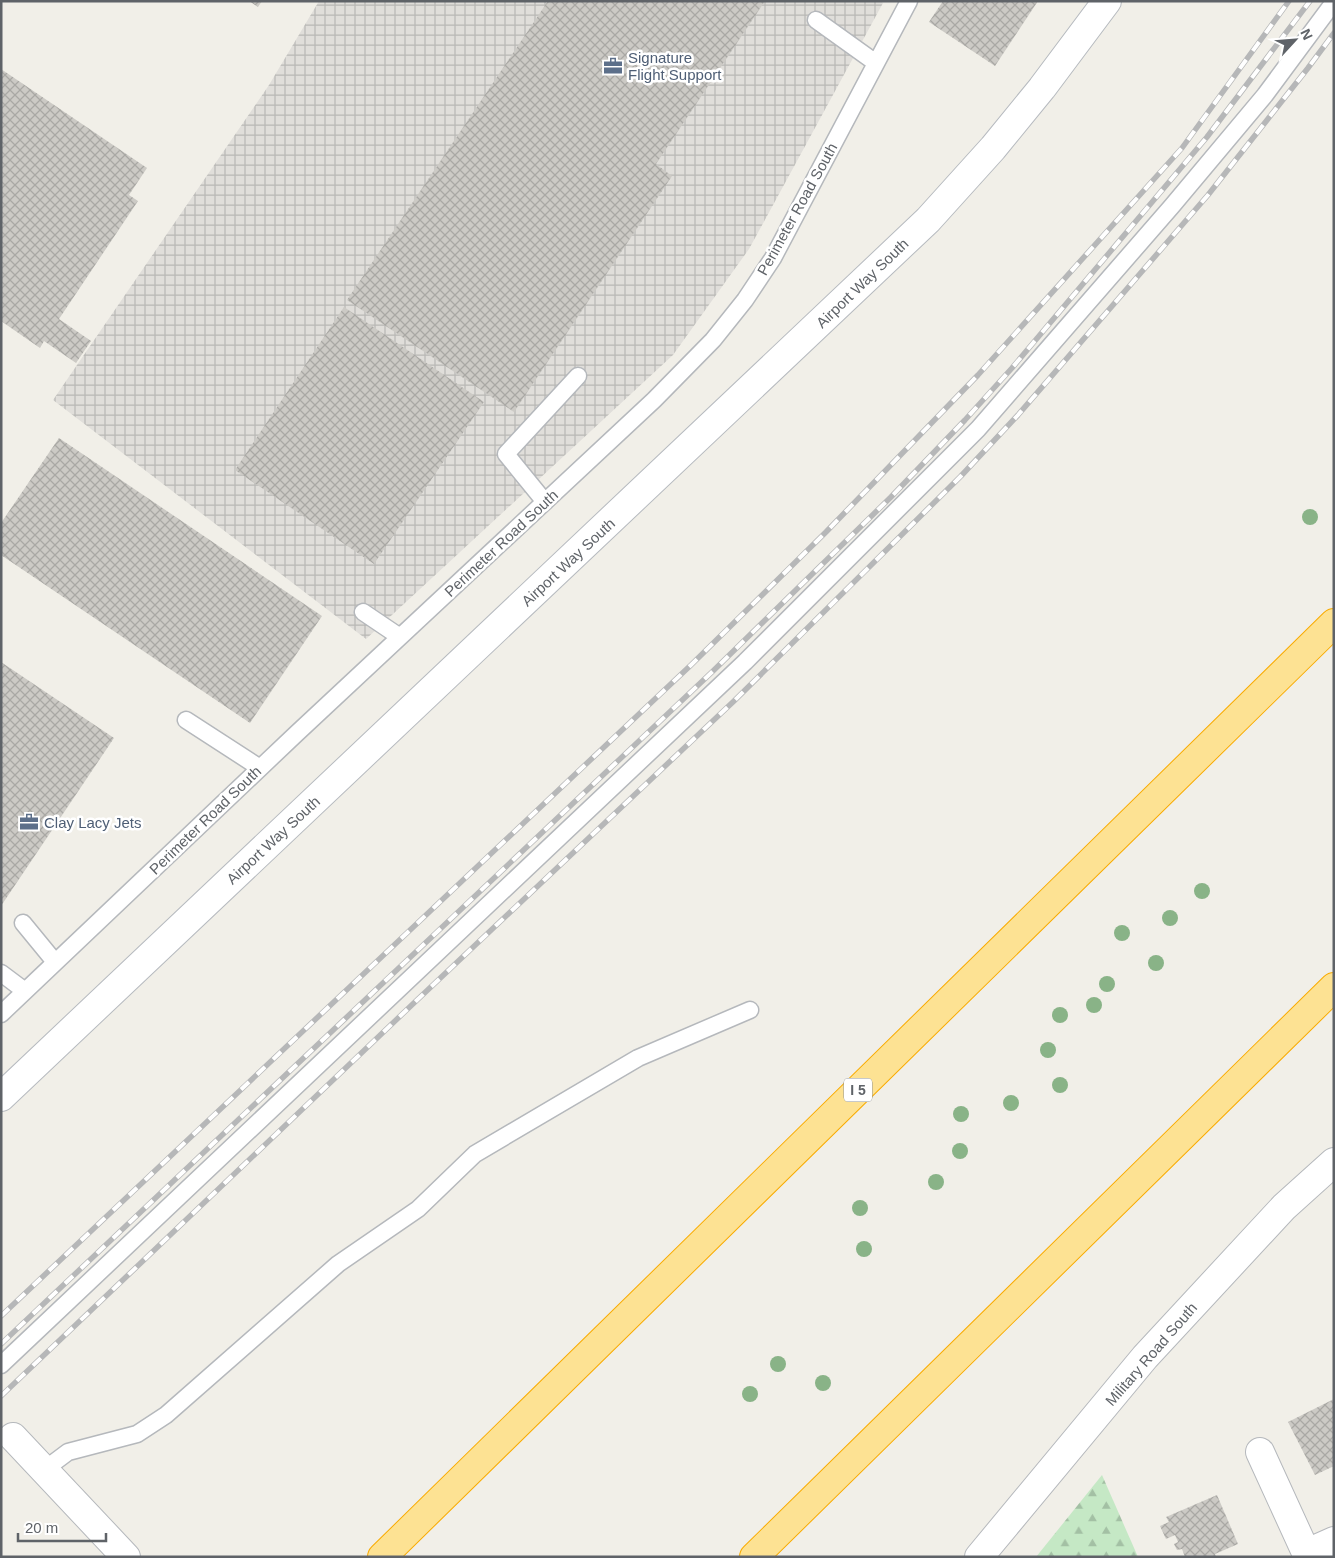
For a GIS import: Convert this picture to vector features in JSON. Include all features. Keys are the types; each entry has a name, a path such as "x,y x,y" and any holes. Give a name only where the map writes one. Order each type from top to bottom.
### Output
{"highway":[{"name":"I 5","path":"382,1557 1334,623"},
{"path":"754,1557 1334,987"}],"main road":[{"name":"Airport Way South","path":"1,1097 928,220 993,148 1042,88 1107,1"},
{"name":"Military Road South","path":"979,1557 1146,1357 1284,1208 1334,1162"},
{"path":"13,1437 126,1557"},
{"path":"1260,1452 1308,1555 1334,1541"}],"lane":[{"name":"Perimeter Road South","path":"1,1014 260,768 654,400 713,340 745,300 773,258 909,1"},
{"path":"1,1365 745,662 978,429 1172,206 1265,95 1334,2"},
{"path":"816,20 876,62"},
{"path":"546,502 506,454 578,376"},
{"path":"363,612 400,637"},
{"path":"186,720 260,768"},
{"path":"23,923 55,962"},
{"path":"1,972 25,991"},
{"path":"44,1470 68,1452 137,1434 166,1415 338,1264 418,1209 475,1154 638,1058 750,1010"}],"shaded area":[{"path":"319,1 880,1 883,3 749,249 673,355 366,639 53,400 269,85"}],"green space":[{"path":"1102,1475 1138,1557 1036,1557"}],"building":[{"path":"249,1 262,1 258,7"},
{"path":"548,1 765,1 656,164 672,176 514,412 347,300"},
{"path":"943,1 1038,1 995,66 929,22"},
{"path":"1,69 147,168 129,195 138,201 59,319 91,341 76,363 44,341 40,348 1,321"},
{"path":"344,307 484,402 374,564 235,470"},
{"path":"59,438 322,616 250,723 1,555 1,523"},
{"name":"Clay Lacy Jets","path":"1,662 114,738 1,906"},
{"path":"1334,1399 1334,1466 1315,1475 1288,1422"},
{"path":"1217,1495 1238,1544 1215,1554 1216,1557 1185,1557 1182,1549 1177,1550 1174,1544 1178,1542 1175,1535 1166,1539 1160,1526 1169,1522 1166,1517"}],"railway":[{"path":"1,1316 691,665 826,532 978,375 1182,148 1289,1"},
{"path":"1,1344 712,672 891,497 1012,368 1207,137 1310,1"},
{"path":"1,1396 734,701 961,476 1018,415 1208,195 1334,33"}],"place":[{"name":"Signature Flight Support","path":"613,66"},
{"name":"Clay Lacy Jets","path":"29,822"}]}
